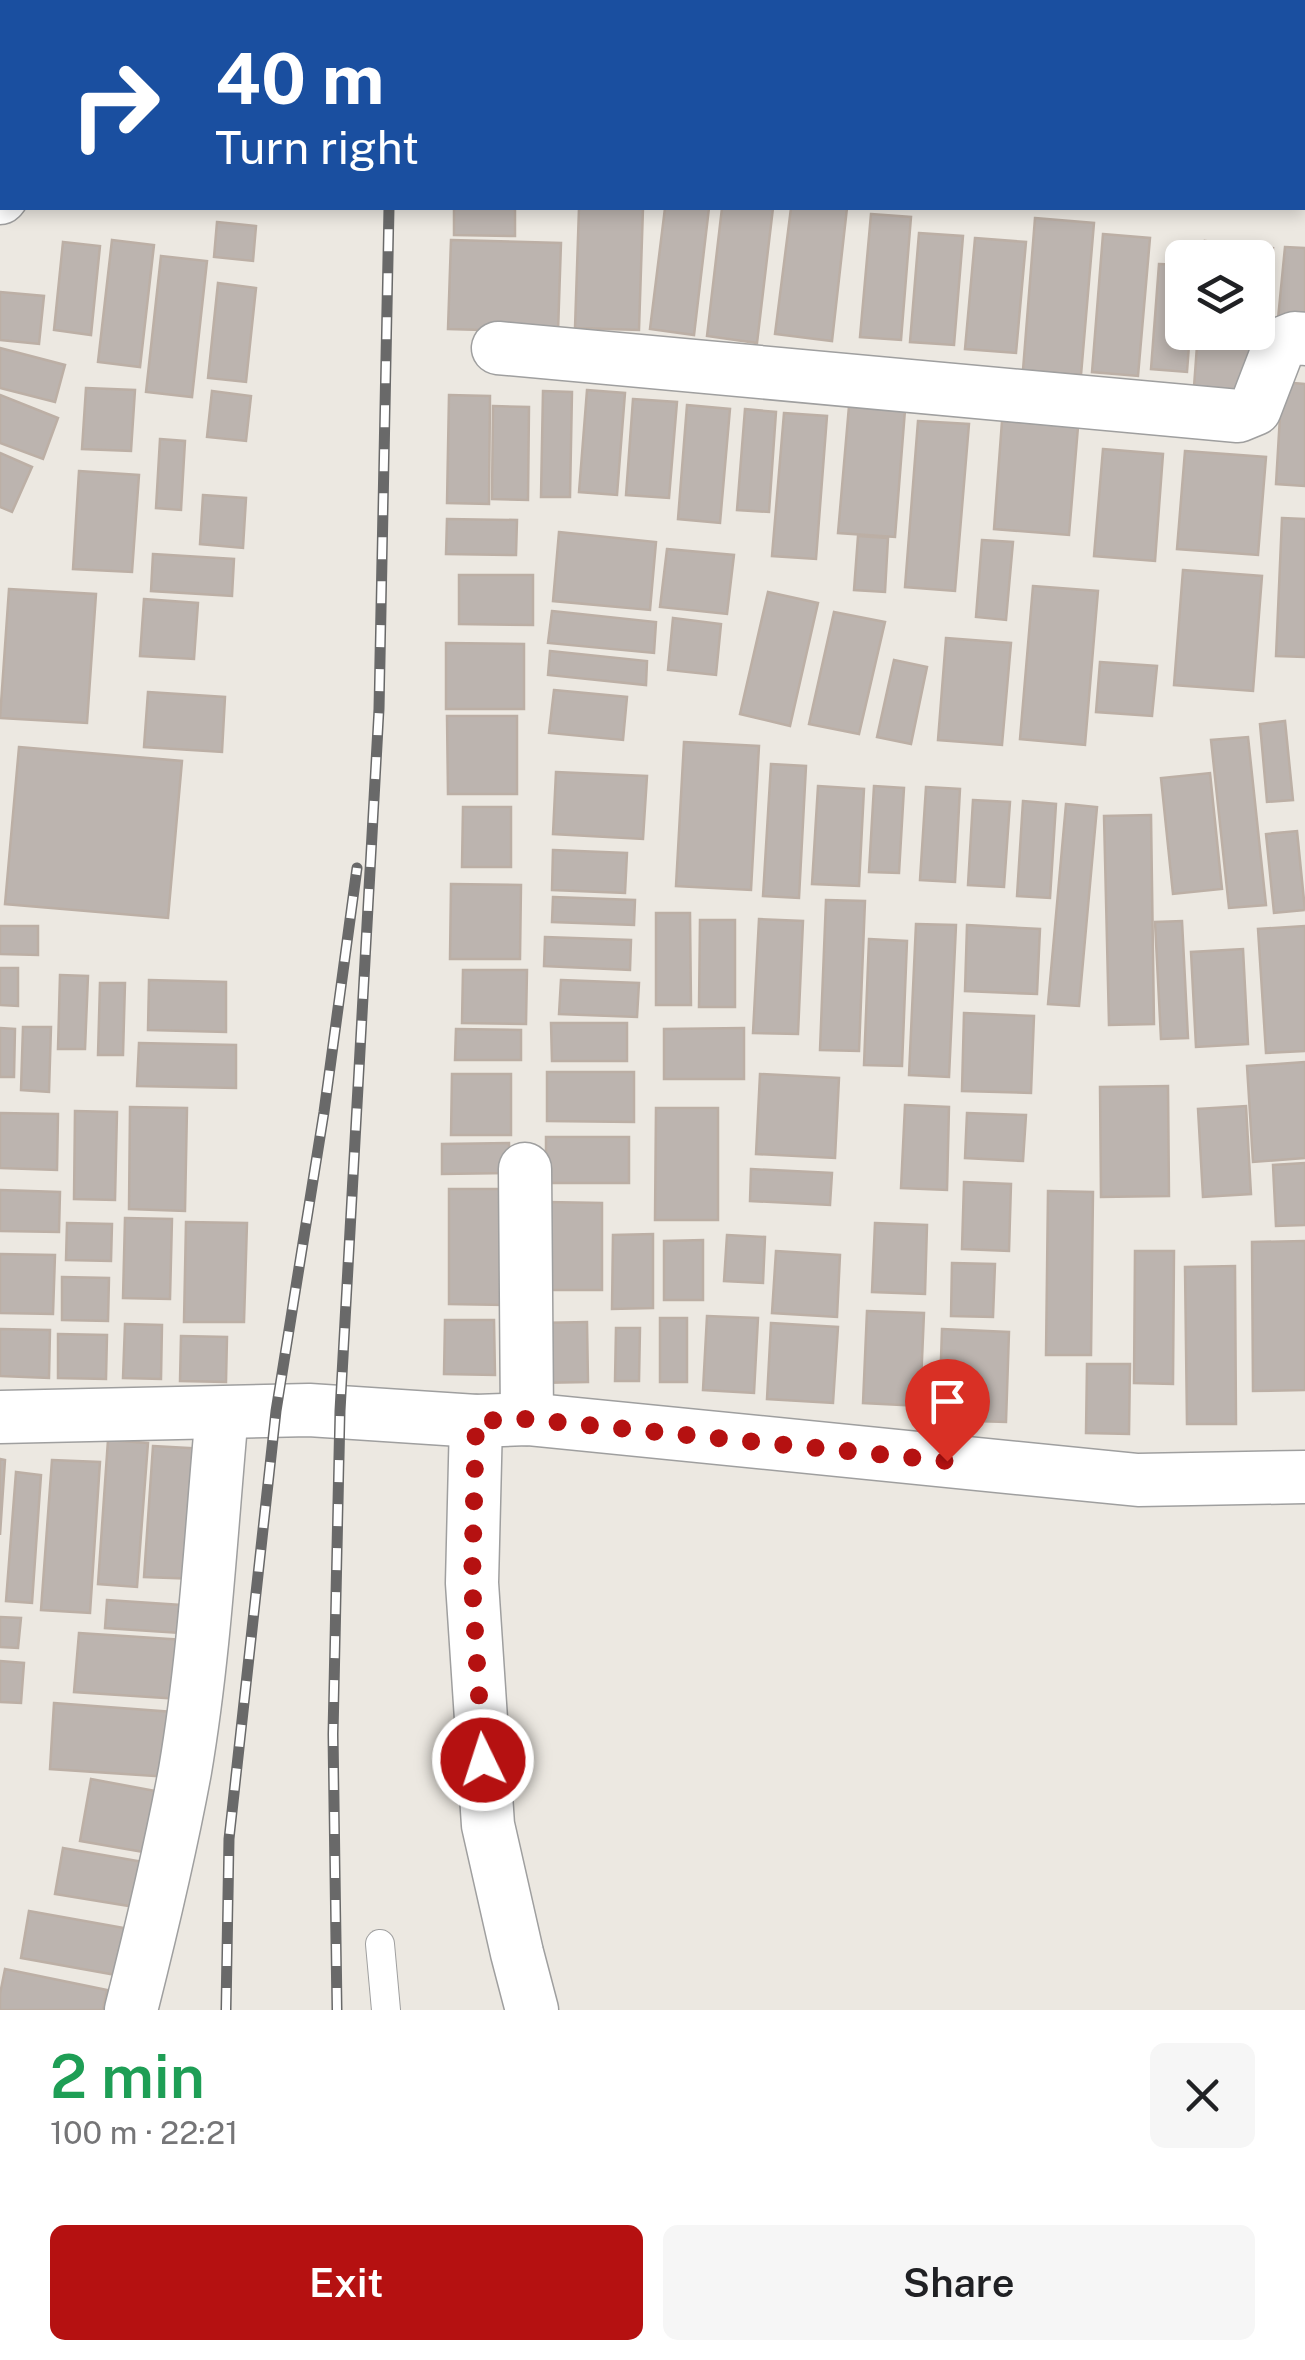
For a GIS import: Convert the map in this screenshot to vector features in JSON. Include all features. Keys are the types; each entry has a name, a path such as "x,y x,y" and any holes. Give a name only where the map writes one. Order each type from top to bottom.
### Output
{"street":[{"path":"498,348 1238,416 1256,409 1280,344 1305,339"},
{"path":"525,1169 527,1419"},
{"path":"0,1417 309,1410 476,1421 527,1419 1138,1480 1305,1477"},
{"path":"131,2010 162,1887 185,1768 200,1659 222,1413"},
{"path":"476,1421 472,1583 488,1825 532,2010"}],"lane":[{"path":"380,1944 386,2010"}],"building":[{"path":"454,210 515,210 515,236 454,235"},
{"path":"579,210 643,210 639,330 575,328"},
{"path":"665,210 709,210 694,335 650,329"},
{"path":"722,210 773,210 757,343 707,336"},
{"path":"791,210 847,210 832,341 775,334"},
{"path":"871,214 911,217 901,340 860,337"},
{"path":"1035,218 1094,223 1081,375 1023,370"},
{"path":"217,222 256,226 253,261 214,257"},
{"path":"919,233 963,236 954,345 910,342"},
{"path":"1103,234 1150,238 1138,376 1092,372"},
{"path":"975,238 1026,242 1016,353 965,349"},
{"path":"112,240 154,245 140,367 98,362"},
{"path":"451,240 561,243 558,332 448,329"},
{"path":"63,242 100,246 91,335 54,330"},
{"path":"1285,247 1305,248 1305,331 1277,329"},
{"path":"161,256 207,261 192,397 146,392"},
{"path":"1159,264 1165,264 1165,350 1189,350 1187,372 1151,369"},
{"path":"218,283 256,288 246,382 208,378"},
{"path":"0,292 44,296 39,344 0,340"},
{"path":"0,348 65,365 55,402 0,388"},
{"path":"1197,350 1264,350 1260,392 1194,387"},
{"path":"1282,382 1305,384 1305,486 1276,484"},
{"path":"86,388 135,390 131,451 82,449"},
{"path":"587,390 625,393 617,495 579,492"},
{"path":"212,391 251,396 246,441 207,437"},
{"path":"543,391 572,392 570,497 541,497"},
{"path":"0,395 58,418 43,459 0,443"},
{"path":"449,395 490,396 489,504 447,503"},
{"path":"633,399 677,402 669,498 626,495"},
{"path":"687,405 730,409 720,523 678,519"},
{"path":"493,406 529,407 528,500 492,499"},
{"path":"849,406 905,410 895,537 838,533"},
{"path":"745,409 776,412 769,512 737,510"},
{"path":"784,413 827,416 816,559 772,556"},
{"path":"918,421 969,424 955,591 905,587"},
{"path":"1002,421 1078,427 1069,535 994,529"},
{"path":"160,439 185,441 181,510 156,508"},
{"path":"1103,449 1163,454 1155,561 1094,556"},
{"path":"1185,451 1266,457 1258,555 1177,549"},
{"path":"0,453 32,467 12,512 0,507"},
{"path":"79,471 139,475 132,572 73,569"},
{"path":"203,495 246,498 243,548 200,544"},
{"path":"1282,518 1305,519 1305,657 1276,656"},
{"path":"447,519 517,520 516,555 446,554"},
{"path":"559,532 656,542 650,610 553,601"},
{"path":"858,536 888,538 885,592 854,590"},
{"path":"982,540 1013,542 1006,620 976,617"},
{"path":"667,549 734,555 727,614 660,607"},
{"path":"153,554 234,559 232,596 151,591"},
{"path":"1183,570 1262,576 1253,691 1174,685"},
{"path":"459,575 533,575 533,625 459,624"},
{"path":"1033,586 1098,591 1085,745 1020,739"},
{"path":"9,589 96,594 87,723 0,718"},
{"path":"768,592 818,603 790,726 740,714"},
{"path":"144,599 198,603 194,659 140,656"},
{"path":"552,611 656,622 654,653 548,643"},
{"path":"834,612 885,622 859,734 809,724"},
{"path":"673,618 721,624 716,675 668,670"},
{"path":"946,638 1011,643 1002,745 938,740"},
{"path":"446,643 524,644 524,709 446,709"},
{"path":"550,651 647,661 646,685 548,675"},
{"path":"894,660 927,667 911,744 877,737"},
{"path":"1100,662 1157,666 1152,716 1096,712"},
{"path":"554,690 627,697 623,740 549,733"},
{"path":"148,692 225,697 222,752 144,747"},
{"path":"447,716 517,716 517,794 448,794"},
{"path":"1285,721 1293,800 1267,802 1260,724"},
{"path":"1248,737 1266,905 1229,908 1211,740"},
{"path":"684,742 759,746 751,890 676,886"},
{"path":"19,747 182,761 168,918 5,904"},
{"path":"771,764 806,766 799,898 763,896"},
{"path":"556,772 647,776 643,839 553,834"},
{"path":"1210,773 1222,889 1173,894 1161,778"},
{"path":"818,786 864,789 859,886 812,884"},
{"path":"874,786 904,788 899,873 869,872"},
{"path":"926,787 960,789 955,882 920,880"},
{"path":"973,800 1010,802 1004,887 968,885"},
{"path":"1023,801 1056,804 1050,898 1017,896"},
{"path":"1066,804 1097,807 1079,1006 1048,1004"},
{"path":"463,807 511,807 511,867 462,867"},
{"path":"1151,815 1154,1024 1109,1025 1104,816"},
{"path":"1297,831 1305,910 1274,913 1266,834"},
{"path":"553,850 627,853 625,893 552,890"},
{"path":"451,884 521,885 520,959 450,959"},
{"path":"553,897 635,900 634,925 552,922"},
{"path":"826,900 865,901 859,1051 820,1050"},
{"path":"656,913 690,913 691,1005 656,1005"},
{"path":"759,919 803,921 798,1034 753,1033"},
{"path":"700,920 735,920 735,1007 699,1007"},
{"path":"1182,921 1188,1038 1161,1039 1155,922"},
{"path":"916,924 956,925 949,1077 909,1075"},
{"path":"967,925 1040,929 1037,994 965,991"},
{"path":"0,926 38,926 38,955 0,954"},
{"path":"1305,926 1305,1051 1266,1053 1258,929"},
{"path":"545,937 631,940 630,970 544,966"},
{"path":"869,939 907,941 902,1066 864,1065"},
{"path":"1243,949 1248,1044 1196,1047 1191,952"},
{"path":"0,968 18,968 18,1006 0,1005"},
{"path":"463,970 527,970 526,1024 462,1023"},
{"path":"60,975 88,976 85,1049 58,1049"},
{"path":"149,980 226,982 226,1032 148,1030"},
{"path":"561,980 639,983 637,1017 559,1014"},
{"path":"100,983 125,983 123,1055 98,1055"},
{"path":"964,1013 1034,1016 1031,1093 962,1091"},
{"path":"551,1023 627,1023 627,1061 552,1061"},
{"path":"23,1027 51,1027 49,1092 21,1090"},
{"path":"0,1028 15,1029 14,1077 0,1077"},
{"path":"744,1028 744,1079 664,1079 664,1029"},
{"path":"456,1029 521,1030 521,1060 455,1060"},
{"path":"139,1043 236,1045 236,1088 137,1086"},
{"path":"1305,1062 1305,1158 1253,1162 1247,1066"},
{"path":"547,1072 634,1072 634,1122 547,1121"},
{"path":"452,1074 511,1074 511,1135 451,1135"},
{"path":"760,1074 839,1078 835,1158 756,1154"},
{"path":"1168,1086 1169,1196 1101,1197 1100,1087"},
{"path":"905,1105 949,1107 947,1190 901,1188"},
{"path":"1246,1106 1251,1194 1203,1197 1198,1109"},
{"path":"130,1107 187,1108 185,1211 129,1209"},
{"path":"656,1108 718,1108 718,1220 655,1220"},
{"path":"75,1111 117,1112 115,1200 74,1199"},
{"path":"0,1113 58,1114 57,1170 0,1168"},
{"path":"967,1113 1026,1115 1023,1161 965,1158"},
{"path":"546,1137 629,1137 629,1183 546,1183"},
{"path":"509,1143 510,1173 442,1174 442,1144"},
{"path":"1305,1163 1305,1225 1276,1226 1273,1165"},
{"path":"751,1169 832,1173 830,1205 750,1201"},
{"path":"964,1182 1011,1184 1009,1251 962,1249"},
{"path":"449,1189 505,1189 505,1305 449,1304"},
{"path":"0,1190 60,1192 59,1232 0,1231"},
{"path":"1048,1191 1093,1192 1091,1355 1046,1355"},
{"path":"547,1202 602,1203 602,1290 546,1290"},
{"path":"125,1218 172,1219 170,1299 123,1298"},
{"path":"186,1222 247,1223 244,1322 184,1322"},
{"path":"67,1223 112,1224 111,1261 66,1260"},
{"path":"875,1223 927,1225 925,1294 872,1292"},
{"path":"653,1234 653,1308 612,1309 613,1235"},
{"path":"727,1235 765,1237 763,1283 724,1281"},
{"path":"703,1240 703,1300 664,1300 664,1241"},
{"path":"1305,1241 1305,1390 1253,1391 1252,1242"},
{"path":"776,1251 840,1255 837,1317 772,1313"},
{"path":"1135,1251 1174,1251 1173,1384 1134,1383"},
{"path":"0,1254 55,1255 53,1314 0,1313"},
{"path":"952,1263 995,1264 993,1317 951,1316"},
{"path":"1235,1266 1236,1424 1187,1424 1185,1267"},
{"path":"62,1277 109,1278 108,1321 62,1320"},
{"path":"867,1311 924,1313 920,1406 863,1403"},
{"path":"707,1316 758,1318 754,1393 703,1390"},
{"path":"660,1318 687,1318 687,1382 660,1382"},
{"path":"445,1320 494,1320 495,1375 444,1374"},
{"path":"587,1322 588,1382 536,1383 537,1323"},
{"path":"771,1323 838,1327 833,1403 767,1399"},
{"path":"125,1324 162,1325 161,1379 123,1378"},
{"path":"616,1328 640,1328 639,1381 615,1381"},
{"path":"0,1329 50,1330 49,1378 0,1376"},
{"path":"942,1329 1009,1332 1006,1422 939,1420"},
{"path":"58,1334 107,1335 106,1379 58,1378"},
{"path":"181,1336 227,1337 226,1382 180,1381"},
{"path":"1087,1364 1130,1364 1129,1434 1086,1433"},
{"path":"108,1440 148,1443 137,1587 98,1584"},
{"path":"153,1446 206,1449 197,1579 144,1577"},
{"path":"0,1459 5,1460 0,1535"},
{"path":"52,1460 100,1462 90,1613 41,1610"},
{"path":"16,1472 41,1475 32,1603 6,1601"},
{"path":"107,1600 181,1605 180,1633 105,1628"},
{"path":"0,1617 21,1618 18,1648 0,1647"},
{"path":"79,1633 184,1640 179,1699 74,1692"},
{"path":"0,1661 24,1663 21,1703 0,1702"},
{"path":"54,1703 173,1712 169,1777 50,1769"},
{"path":"91,1779 166,1793 155,1854 80,1841"},
{"path":"63,1848 149,1863 141,1908 55,1894"},
{"path":"29,1911 135,1930 127,1977 21,1958"},
{"path":"5,1969 107,1990 103,2010 0,2010"}],"railway":[{"path":"337,2010 333,1734 340,1411 379,709 389,210"},
{"path":"226,2010 229,1839 276,1411 324,1112 357,868"}],"route":[{"path":"483,1760 472,1583 476,1421 527,1419 947,1461"}]}
